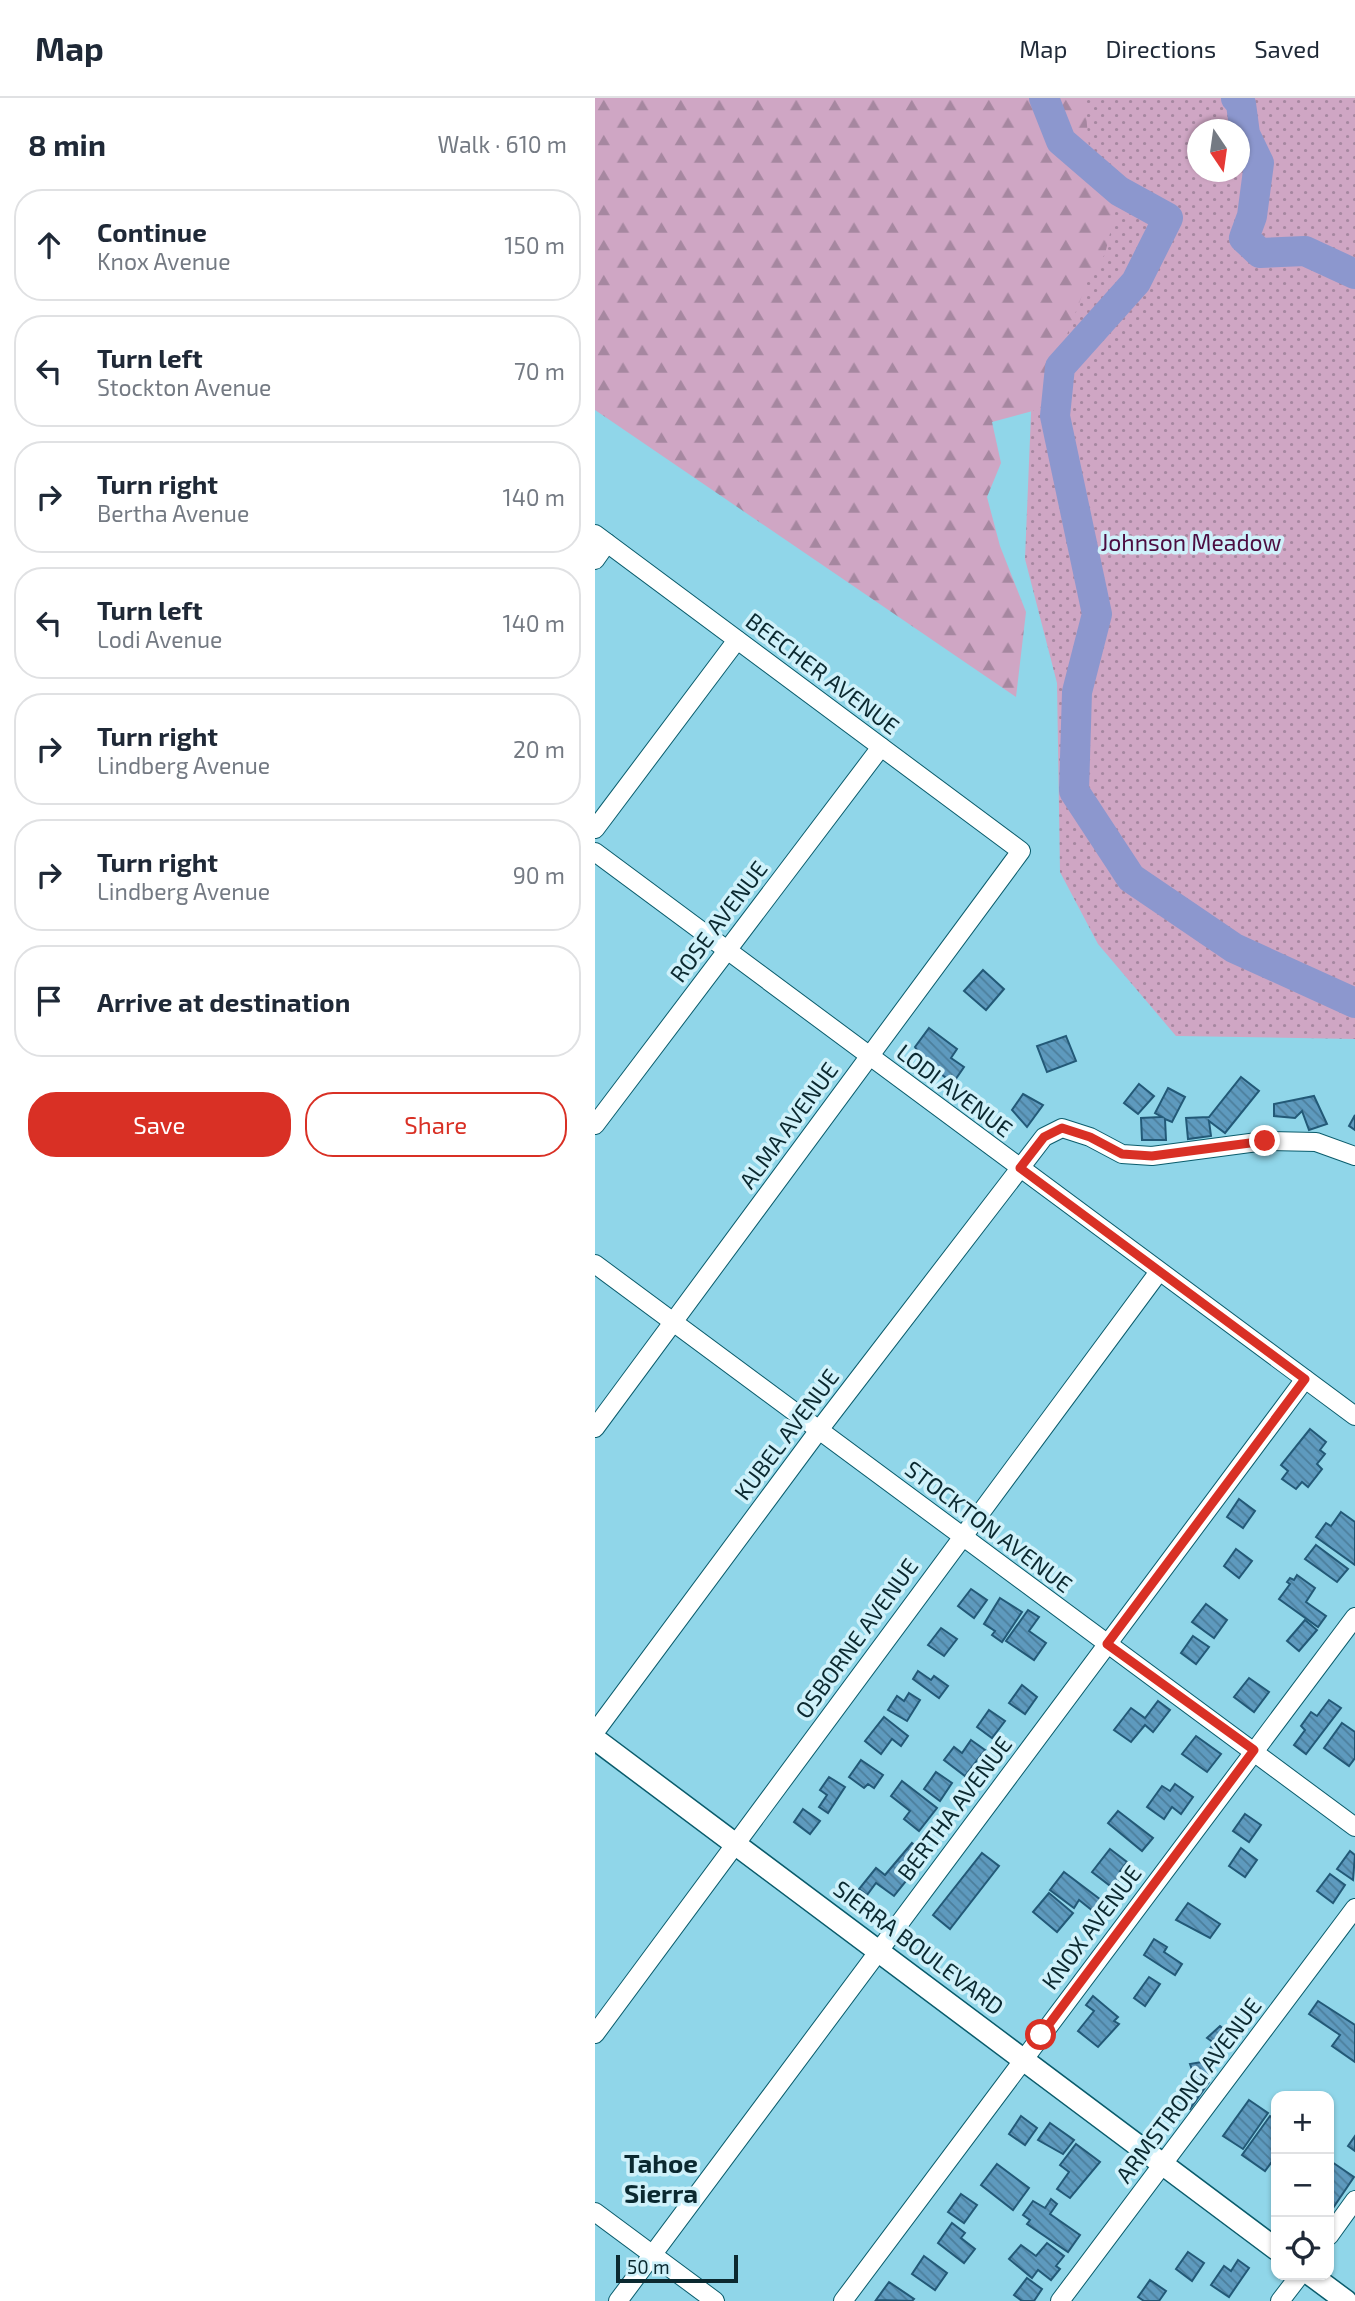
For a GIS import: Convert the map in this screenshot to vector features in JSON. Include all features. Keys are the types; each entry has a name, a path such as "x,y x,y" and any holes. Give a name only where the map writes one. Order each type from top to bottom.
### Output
{"street":[{"path":"595,560 601,539"},
{"name":"BEECHER AVENUE","path":"601,539 1021,851"},
{"path":"595,829 737,640"},
{"name":"ROSE AVENUE","path":"595,1125 881,747"},
{"name":"ALMA AVENUE","path":"595,1428 1021,851"},
{"name":"LODI AVENUE","path":"595,852 1158,1273 1355,1416"},
{"name":"KUBEL AVENUE","path":"595,1732 819,1430 1044,1137 1062,1128 1090,1137 1122,1154 1152,1156 1265,1141 1316,1142 1355,1156"},
{"name":"STOCKTON AVENUE","path":"595,1264 1355,1827"},
{"name":"OSBORNE AVENUE","path":"595,2034 960,1536 1158,1273"},
{"name":"BERTHA AVENUE","path":"618,2301 1305,1379"},
{"name":"KNOX AVENUE","path":"843,2301 1355,1617"},
{"name":"SIERRA BOULEVARD","path":"595,1739 879,1949 1271,2245"},
{"name":"ARMSTRONG AVENUE","path":"1060,2301 1355,1908"},
{"path":"1334,2229 1355,2200"},
{"path":"595,2212 715,2301"},
{"path":"1280,2301 1296,2280"},
{"path":"1318,2280 1346,2301"}],"green space":[{"path":"595,98 1089,98 1085,102 1089,148 1118,200 1105,254 1088,280 1063,345 1055,405 992,422 1001,463 987,497 1000,546 1026,612 1016,697 595,410"},
{"name":"Johnson Meadow","path":"1027,98 1355,98 1355,1039 1176,1036 1098,944 1060,872 1057,683 1025,559 1042,147"}],"building":[{"path":"983,970 1004,989 986,1010 964,991"},
{"path":"929,1028 957,1049 951,1058 964,1067 953,1083 926,1063 915,1047"},
{"path":"1066,1036 1076,1061 1047,1072 1037,1046"},
{"path":"1241,1077 1259,1091 1225,1133 1209,1121 1211,1136 1188,1139 1186,1118 1209,1117"},
{"path":"1139,1084 1154,1096 1138,1114 1124,1103"},
{"path":"1168,1088 1185,1097 1172,1122 1165,1119 1166,1140 1142,1140 1141,1118 1162,1117 1155,1113"},
{"path":"1023,1094 1043,1105 1027,1127 1012,1110"},
{"path":"1314,1096 1327,1124 1309,1130 1302,1111 1295,1118 1274,1116 1274,1104"},
{"path":"1355,1115 1355,1130 1349,1126"},
{"path":"1310,1429 1326,1442 1320,1450 1325,1454 1317,1464 1322,1469 1308,1487 1302,1482 1296,1489 1282,1479 1288,1471 1281,1465"},
{"path":"1239,1499 1255,1511 1243,1528 1227,1517"},
{"path":"1341,1512 1355,1522 1355,1565 1316,1537 1326,1523 1331,1526"},
{"path":"1316,1545 1348,1569 1337,1582 1305,1559"},
{"path":"1236,1549 1252,1561 1239,1578 1224,1566"},
{"path":"1297,1575 1315,1588 1306,1602 1326,1616 1318,1627 1279,1599 1290,1584 1287,1582 1290,1578 1294,1580"},
{"path":"971,1589 987,1600 974,1618 958,1606"},
{"path":"1000,1598 1022,1612 1002,1642 992,1635 995,1631 984,1624"},
{"path":"1206,1604 1227,1620 1214,1638 1192,1622"},
{"path":"1028,1610 1039,1617 1029,1631 1046,1643 1034,1660 1006,1641"},
{"path":"1305,1620 1317,1630 1299,1651 1287,1641"},
{"path":"941,1628 957,1639 944,1656 928,1645"},
{"path":"1193,1636 1209,1647 1196,1664 1181,1653"},
{"path":"918,1671 931,1680 934,1676 948,1686 939,1698 913,1679"},
{"path":"1249,1678 1269,1692 1254,1712 1234,1697"},
{"path":"1022,1685 1037,1697 1025,1714 1009,1703"},
{"path":"909,1693 920,1700 907,1721 888,1710 897,1696 904,1701"},
{"path":"1329,1700 1341,1708 1306,1754 1294,1745 1305,1730 1301,1726 1311,1712 1317,1716"},
{"path":"1158,1701 1170,1710 1153,1732 1145,1725 1131,1742 1114,1730 1131,1708 1145,1718"},
{"path":"989,1710 1005,1721 992,1738 977,1727"},
{"path":"884,1717 908,1736 901,1746 892,1739 881,1754 865,1741"},
{"path":"1342,1723 1355,1732 1355,1758 1349,1766 1324,1748"},
{"path":"1196,1736 1221,1754 1207,1772 1182,1754"},
{"path":"971,1740 985,1750 965,1776 944,1760 954,1747 962,1753"},
{"path":"861,1760 883,1775 874,1788 868,1784 864,1788 849,1777"},
{"path":"936,1772 952,1783 940,1801 924,1789"},
{"path":"829,1777 845,1787 828,1813 819,1807 827,1795 820,1790"},
{"path":"902,1781 937,1808 919,1831 904,1819 910,1811 891,1796"},
{"path":"1175,1784 1193,1797 1181,1814 1172,1807 1164,1819 1147,1807 1162,1786 1170,1791"},
{"path":"803,1809 820,1821 810,1834 794,1822"},
{"path":"1118,1811 1153,1838 1142,1851 1108,1823"},
{"path":"1245,1814 1261,1825 1249,1842 1233,1831"},
{"path":"912,1843 927,1855 894,1896 876,1883 867,1895 859,1889 876,1868 885,1875"},
{"path":"1241,1848 1257,1860 1245,1877 1229,1866"},
{"path":"1110,1849 1127,1862 1120,1871 1124,1874 1113,1888 1092,1872"},
{"path":"1350,1851 1355,1855 1353,1880 1337,1869"},
{"path":"982,1853 999,1866 950,1929 933,1915"},
{"path":"1064,1872 1101,1900 1093,1911 1079,1900 1074,1908 1050,1890"},
{"path":"1330,1874 1345,1885 1333,1903 1317,1891"},
{"path":"1049,1893 1073,1913 1057,1932 1033,1912"},
{"path":"1188,1903 1220,1924 1210,1938 1176,1920"},
{"path":"1154,1939 1167,1947 1164,1952 1182,1964 1175,1975 1144,1955"},
{"path":"1149,1977 1160,1984 1145,2006 1134,1998"},
{"path":"1093,1996 1118,2017 1114,2021 1119,2024 1098,2047 1078,2031 1094,2011 1086,2005"},
{"path":"1318,2001 1355,2025 1355,2062 1332,2046 1340,2035 1309,2014"},
{"path":"1220,2026 1236,2038 1218,2058 1208,2051 1214,2043 1207,2038"},
{"path":"1208,2061 1209,2082 1190,2109 1174,2097 1187,2081 1191,2084 1195,2078 1190,2064"},
{"path":"1249,2100 1268,2113 1243,2149 1223,2136"},
{"path":"1021,2116 1037,2128 1025,2145 1009,2134"},
{"path":"1271,2117 1271,2163 1265,2171 1242,2155"},
{"path":"1050,2123 1074,2140 1063,2154 1038,2140"},
{"path":"1355,2136 1355,2151 1348,2146"},
{"path":"1076,2144 1100,2162 1070,2198 1057,2189 1069,2172 1060,2165"},
{"path":"1334,2163 1354,2177 1334,2207"},
{"path":"997,2164 1029,2188 1013,2210 981,2185"},
{"path":"961,2194 977,2205 964,2223 948,2212"},
{"path":"1051,2199 1057,2204 1050,2214 1080,2235 1068,2252 1027,2224 1030,2220 1023,2215 1033,2201 1045,2208"},
{"path":"952,2223 965,2233 961,2238 975,2249 964,2263 938,2243"},
{"path":"1047,2243 1064,2256 1056,2266 1060,2269 1051,2280 1038,2270 1032,2278 1009,2259 1021,2245 1036,2256"},
{"path":"1188,2252 1204,2263 1192,2281 1176,2269"},
{"path":"924,2256 947,2273 935,2290 912,2274"},
{"path":"1238,2260 1249,2268 1229,2297 1211,2285 1224,2266 1231,2271"},
{"path":"1027,2278 1042,2289 1034,2301 1022,2301 1014,2295"},
{"path":"1150,2280 1166,2291 1159,2301 1144,2301 1138,2297"},
{"path":"889,2282 914,2299 876,2300"}],"waterway":[{"path":"1044,98 1061,141 1119,191 1168,218 1136,282 1060,367 1055,416 1097,614 1077,692 1074,791 1131,878 1234,948 1355,1003"},
{"path":"1236,98 1241,104 1245,134 1259,163 1252,216 1244,238 1260,253 1305,251 1355,274"}],"district":[{"name":"Tahoe Sierra","path":"661,2177"}],"route":[{"path":"1041,2035 1254,1750 1107,1644 1305,1379 1158,1273 1020,1168 1044,1137 1062,1128 1090,1137 1122,1154 1152,1156 1265,1141"}]}
